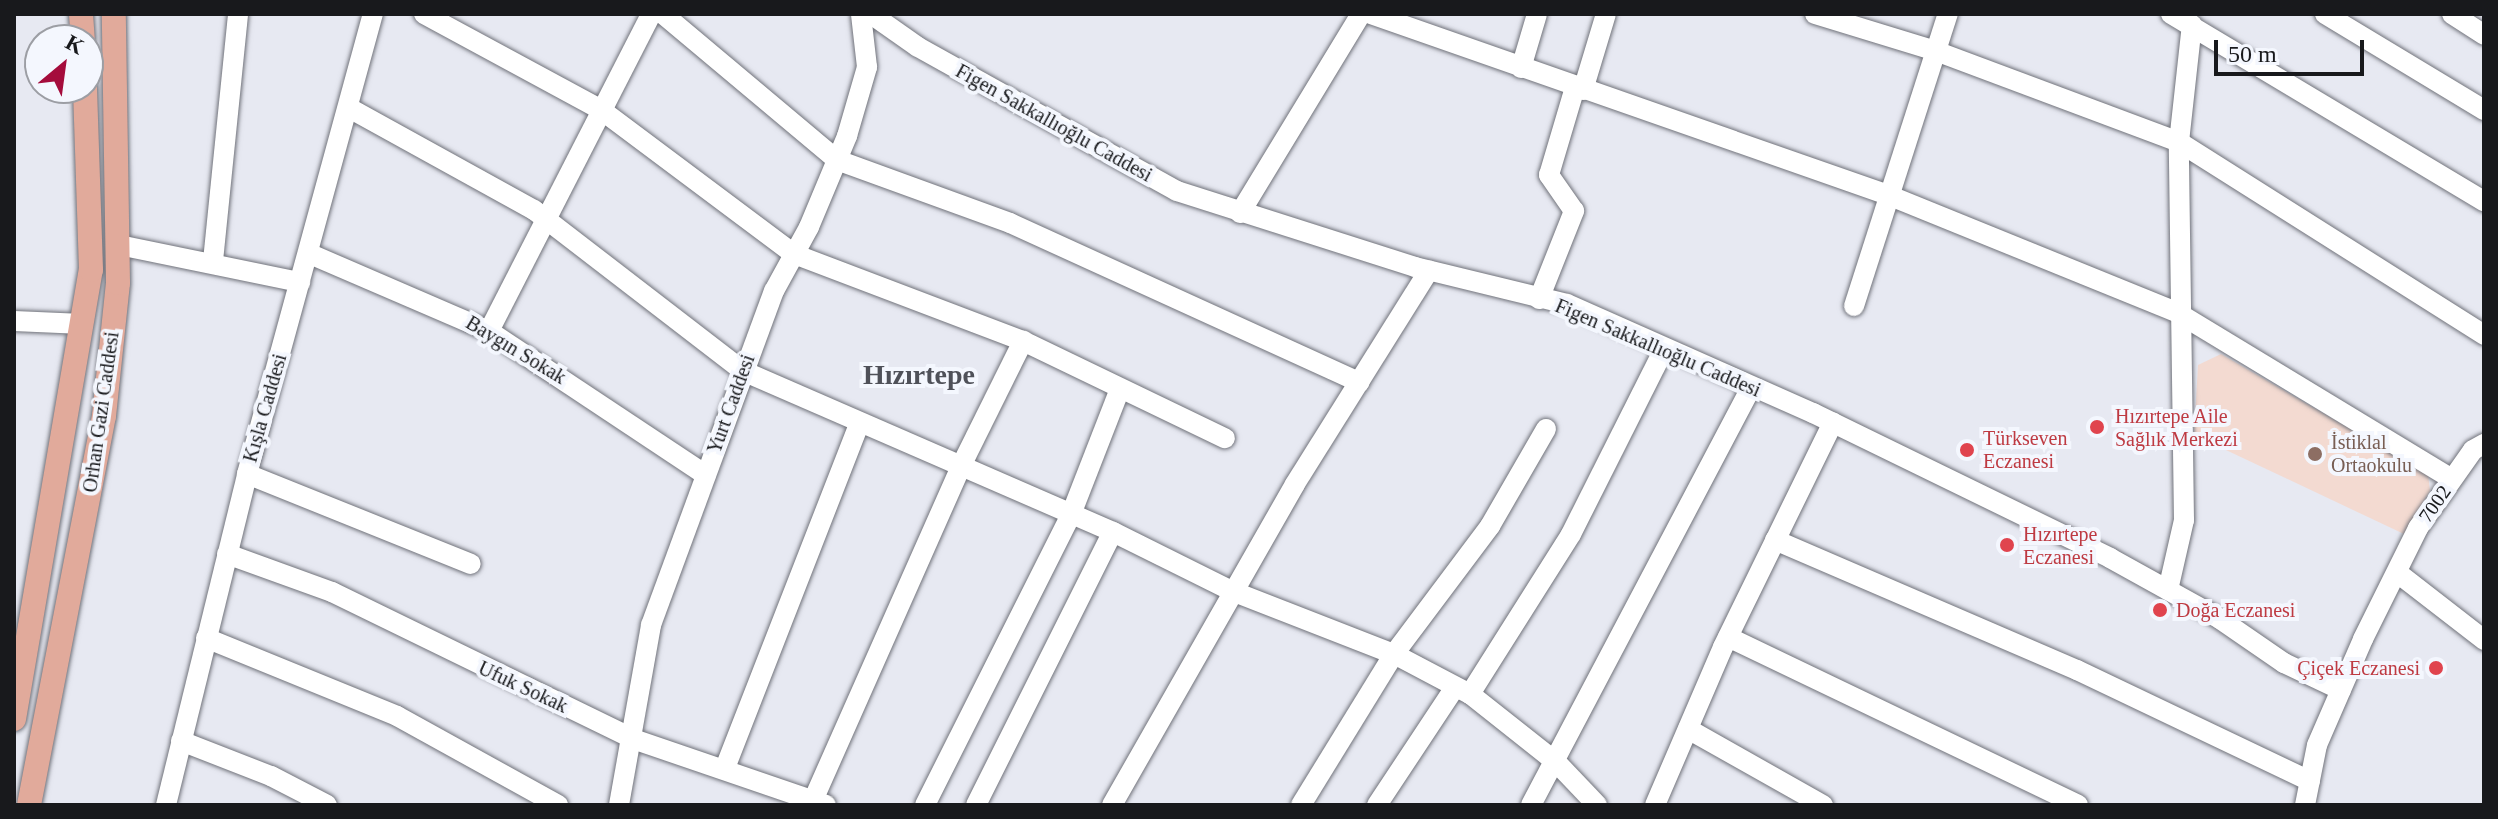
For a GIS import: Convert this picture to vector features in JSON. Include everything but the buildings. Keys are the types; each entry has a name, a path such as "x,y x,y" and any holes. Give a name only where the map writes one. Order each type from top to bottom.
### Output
{"main road":[{"name":"Orhan Gazi Caddesi","path":"29,805 104,416 119,245 114,14"},
{"name":"Orhan Gazi Caddesi","path":"14,719 21,632 91,270 86,104"}],"street":[{"path":"213,261 238,14"},
{"name":"Kışla Caddesi","path":"166,805 247,474 351,109 373,14"},
{"path":"424,14 600,109 794,254 1023,341 1119,391 1225,438"},
{"path":"489,331 651,14"},
{"path":"663,14 837,160 1010,223 1359,382"},
{"name":"Yurt Caddesi","path":"619,805 651,625 743,371 837,160 867,67 861,14"},
{"path":"1240,213 1361,14"},
{"path":"1371,14 1888,195 2178,313 2452,479"},
{"path":"1521,68 1537,14"},
{"path":"1539,299 1574,211 1549,175 1606,14"},
{"path":"1815,14 1933,50 2179,142 2484,335"},
{"path":"1854,306 1933,50 1948,14"},
{"path":"2171,14 2484,201"},
{"path":"2325,14 2484,110"},
{"path":"2452,14 2478,25"},
{"name":"Figen Sakkallıoğlu Caddesi","path":"884,18 1177,191 1429,270 1567,304 1833,422 2168,590 2284,663 2341,690"},
{"path":"2168,590 2184,520 2178,313 2179,142 2192,25"},
{"path":"351,109 545,218 743,371 1070,517 1113,532 1232,591 1394,654 1462,690 1557,763 1597,805"},
{"path":"119,245 213,261 300,282"},
{"name":"Baygın Sokak","path":"310,254 489,331 706,475"},
{"path":"1112,805 1232,591 1429,270"},
{"path":"14,321 83,324"},
{"path":"817,803 961,466 1023,341"},
{"path":"1377,805 1571,534 1664,349"},
{"path":"1531,805 1557,763 1751,387"},
{"path":"925,805 1070,517 1119,391"},
{"path":"725,768 860,422"},
{"path":"1655,805 1728,637 1833,422"},
{"path":"1301,805 1394,654 1490,526 1546,429"},
{"name":"7002","path":"2305,805 2317,745 2418,528 2473,450 2484,444"},
{"path":"247,474 471,564"},
{"path":"976,805 1113,532"},
{"path":"1775,540 2077,670 2310,781"},
{"name":"Ufuk Sokak","path":"227,554 332,592 633,739 725,768 817,803"},
{"path":"2399,574 2484,640"},
{"path":"1728,637 2078,805"},
{"path":"206,638 397,716 558,805"},
{"path":"1688,729 1823,805"},
{"path":"181,741 271,776 327,805"}],"shaded area":[{"name":"İstiklal Ortaokulu","path":"2221,354 2428,474 2430,491 2404,534 2194,435 2198,365"}],"place":[{"name":"Hızırtepe Aile Sağlık Merkezi","path":"2097,427"},
{"name":"Türkseven Eczanesi","path":"1967,450"},
{"name":"İstiklal Ortaokulu","path":"2315,454"},
{"name":"Hızırtepe Eczanesi","path":"2007,545"},
{"name":"Doğa Eczanesi","path":"2160,610"},
{"name":"Çiçek Eczanesi","path":"2436,668"}],"district":[{"name":"Hızırtepe","path":"919,375"}]}
